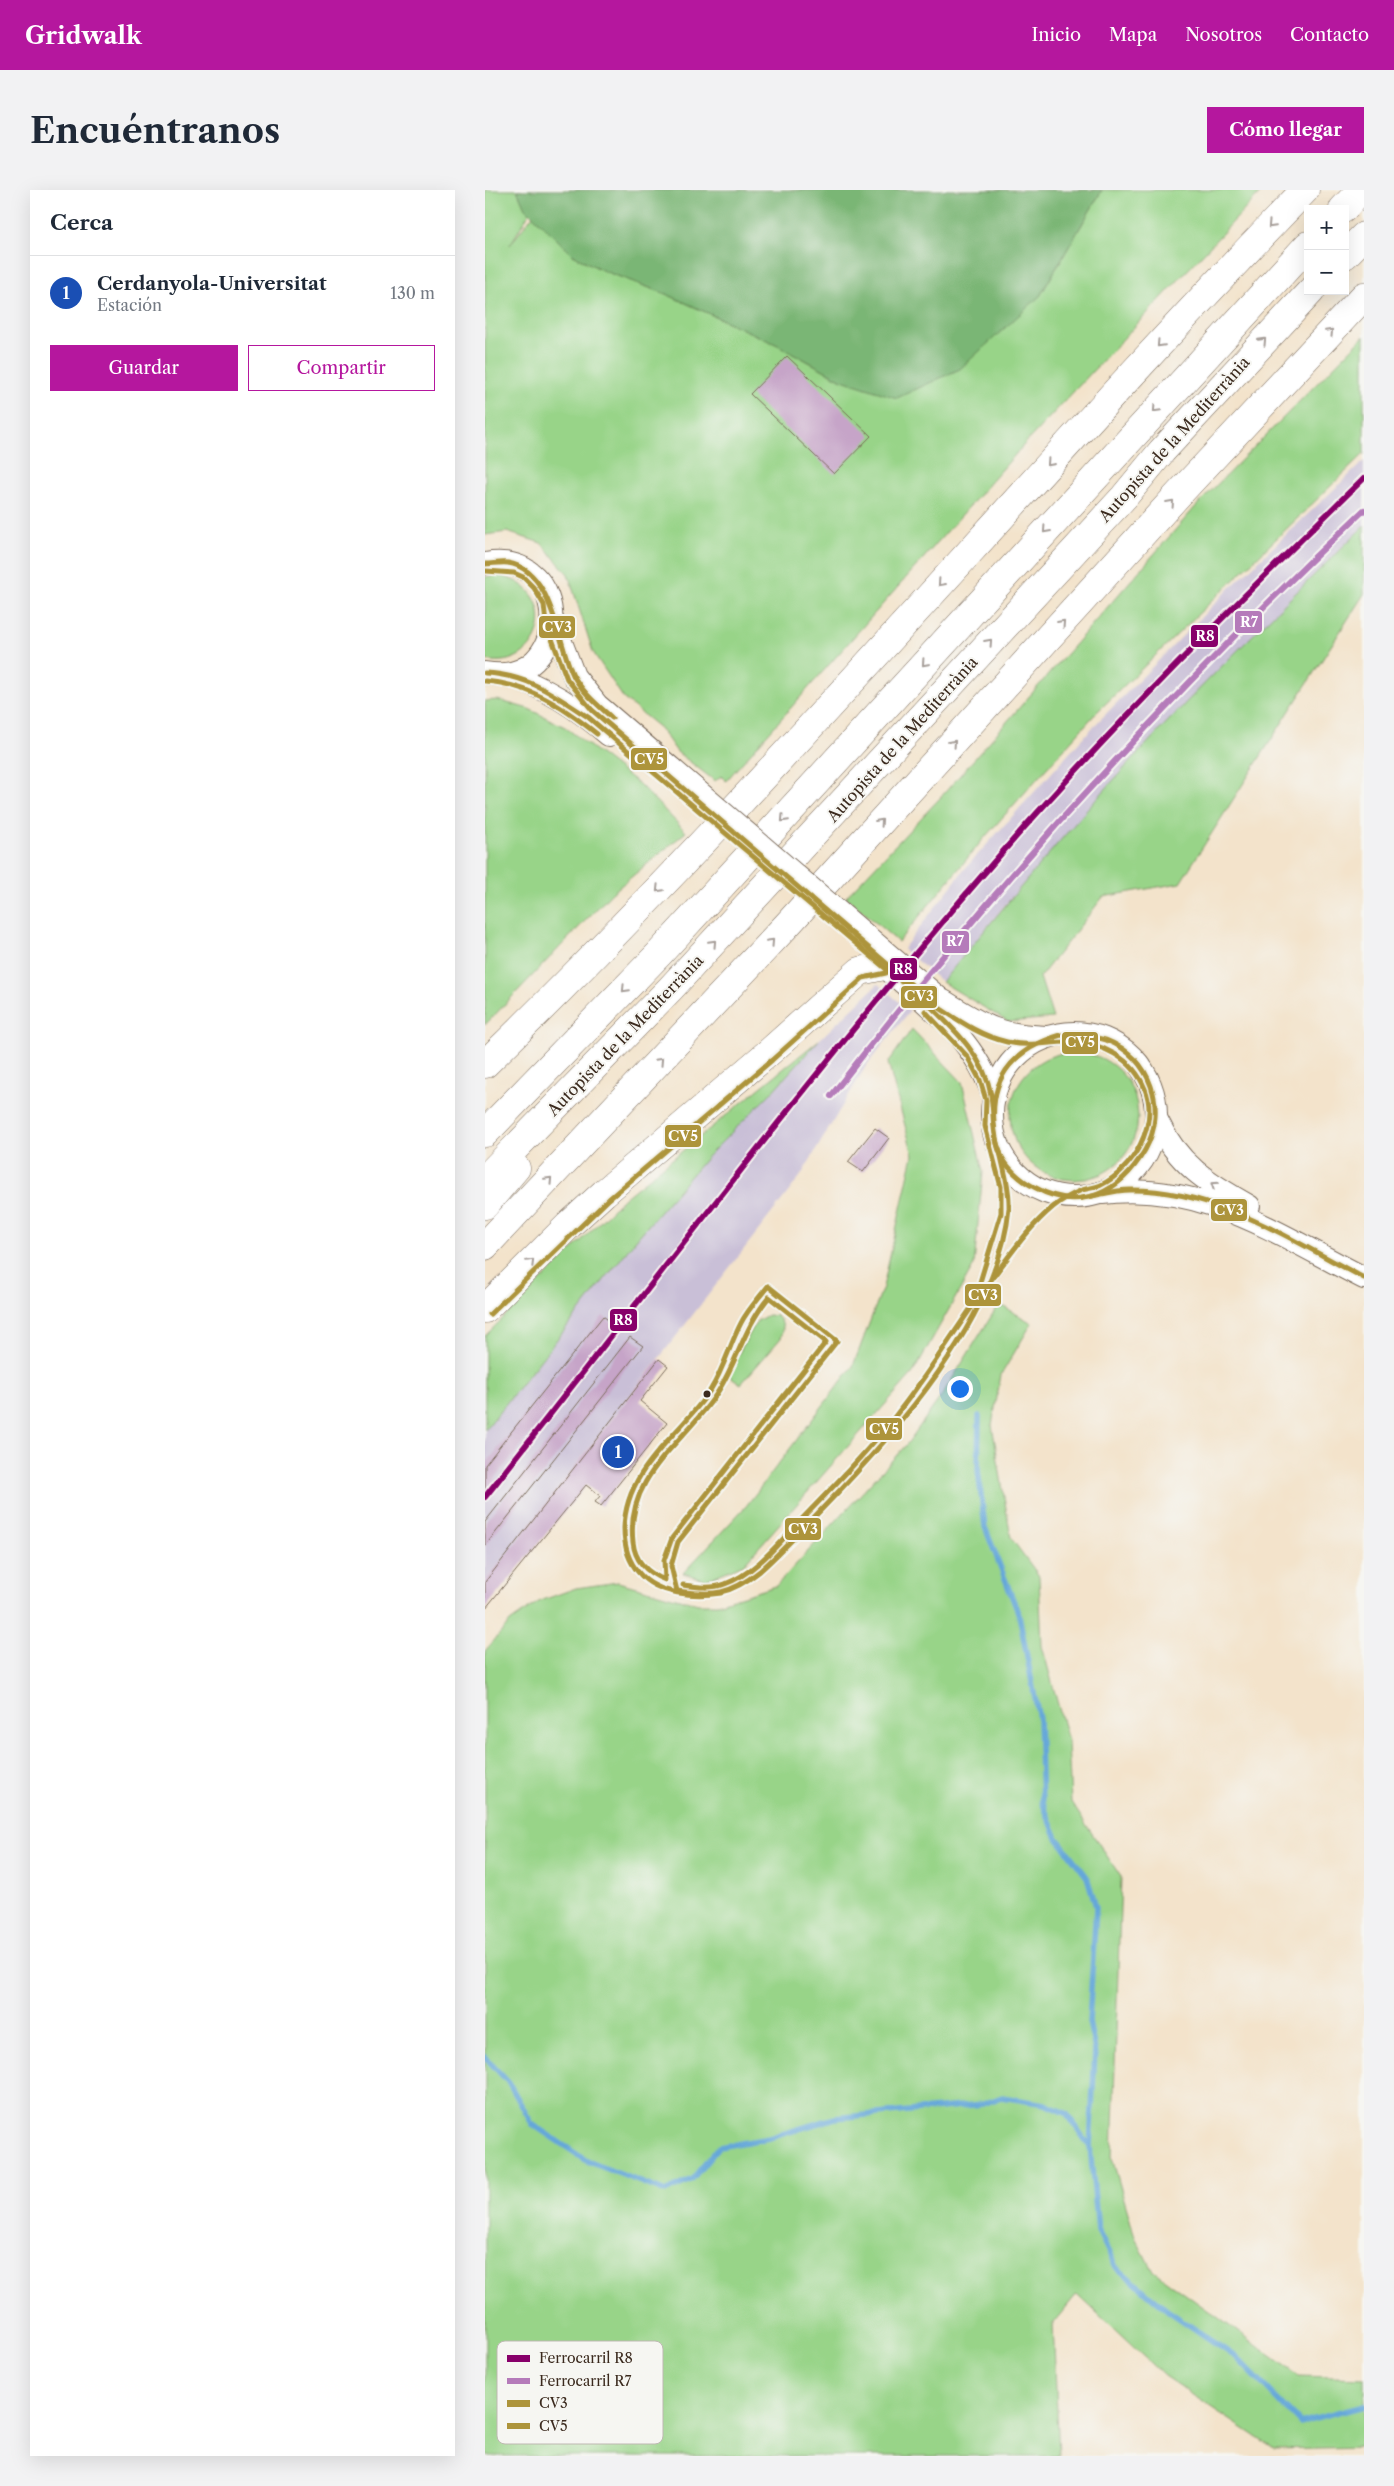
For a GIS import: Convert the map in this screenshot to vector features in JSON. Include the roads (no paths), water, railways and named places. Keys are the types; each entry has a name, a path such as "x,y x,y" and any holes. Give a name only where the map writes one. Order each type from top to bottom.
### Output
{"highway":[{"path":"485,1064 587,965 693,854 1131,375 1305,190"},
{"path":"1347,205 1361,190"},
{"path":"1349,251 1364,236"},
{"name":"Autopista de la Mediterrània","path":"485,1133 659,954 1131,436 1304,249"},
{"name":"Autopista de la Mediterrània","path":"485,1179 605,1056 826,822 1124,497 1176,436 1307,295"},
{"path":"485,1246 787,925 1189,484 1364,296"},
{"path":"485,1046 545,990 587,965"},
{"path":"485,1309 569,1225 861,971 884,966"},
{"path":"485,1205 605,1056"},
{"path":"485,1116 556,1060"},
{"path":"485,1252 516,1215"}],"street":[{"path":"485,564 511,564 532,575 547,593 551,603 553,621 574,676 597,705 669,775 884,966 935,1003 994,1031 1018,1036 1047,1038"},
{"path":"495,674 521,669 539,656 548,642 553,621"},
{"path":"495,674 537,684 589,717 669,775 935,1003 973,1052 987,1077 994,1099"},
{"path":"1364,1268 1278,1223 1211,1184 1175,1152 1157,1120 1153,1089 1145,1073 1120,1047 1106,1040 1079,1034 1062,1034 1047,1038 1030,1046 1009,1065 999,1082 994,1099 992,1125 995,1138 1005,1162 1028,1185 1053,1196 1080,1198 1102,1193 1147,1191 1195,1199 1251,1218 1364,1278"},
{"path":"1102,1193 1128,1173 1138,1160 1153,1133 1157,1120"}],"waterway":[{"path":"979,1416 978,1470 985,1527 1019,1615 1039,1719 1042,1802 1057,1838 1087,1877 1096,1907 1089,2022 1095,2050 1090,2147"},
{"path":"485,2057 509,2083 532,2124 587,2161 666,2192 692,2179 719,2147 769,2138 835,2118 983,2104 1002,2097 1045,2104 1067,2114 1090,2147 1098,2231 1116,2267 1167,2310 1237,2358 1300,2423 1364,2406"}],"rail line":[{"name":"R8","path":"485,1497 791,1107 980,878 1119,724 1216,624 1364,478"},
{"name":"R7","path":"831,1096 955,942 1086,793 1222,649 1364,510"}],"place":[{"name":"Cerdanyola-Universitat","path":"618,1452"}]}
